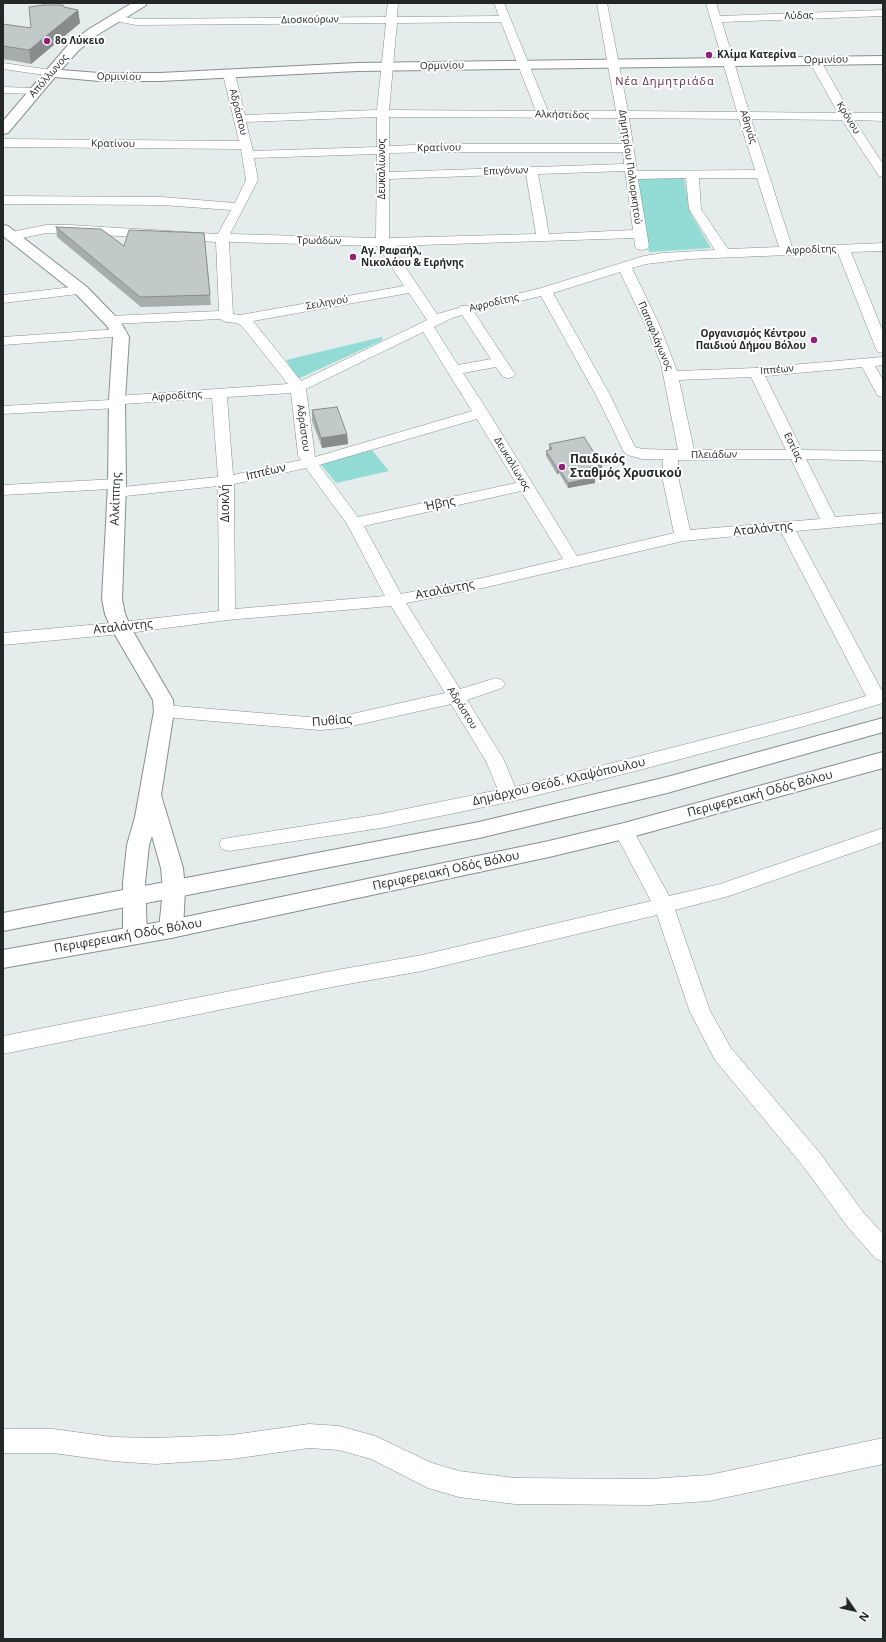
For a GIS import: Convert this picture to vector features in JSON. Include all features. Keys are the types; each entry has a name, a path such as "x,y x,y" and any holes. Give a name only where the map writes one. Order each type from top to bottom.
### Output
{"street":[{"name":"Απόλλωνος","path":"3,130 67,54 82,40 114,18 141,3"},
{"name":"Δευκαλίωνος","path":"393,3 381,150 382,242 413,288 453,370 482,413 525,486 573,562"},
{"path":"499,3 543,114"},
{"name":"Δημητρίου Πολιορκητού","path":"602,3 624,115 639,234 644,260"},
{"name":"Αθηνάς","path":"711,3 744,116 787,251"},
{"path":"876,3 883,12"},
{"name":"Λύδας","path":"716,19 883,12"},
{"name":"Διοσκούρων","path":"114,18 136,22 505,19"},
{"name":"Ορμινίου","path":"3,66 51,73 116,78 387,66 883,60"},
{"name":"Κρόνου","path":"815,61 846,117 883,174"},
{"name":"Αδράστου","path":"222,238 252,180 240,119 228,74"},
{"path":"3,90 35,91"},
{"name":"Αλκήστιδος","path":"240,119 383,112 883,117"},
{"name":"Κρατίνου","path":"3,143 247,150 381,150 499,147 629,148"},
{"path":"531,170 543,237"},
{"name":"Επιγόνων","path":"382,176 531,170 631,171 692,174 762,174"},
{"path":"692,174 695,209 724,254"},
{"path":"3,200 162,201 239,207"},
{"name":"Τρωάδων","path":"8,232 70,229 222,238 382,242 639,234"},
{"path":"8,232 81,290 111,320 120,333"},
{"path":"111,320 226,315 222,238"},
{"name":"Αφροδίτης","path":"3,410 298,387 430,322 465,309 545,291 644,260 676,256 883,247"},
{"path":"843,249 883,349"},
{"name":"Παπαφλάγωνος","path":"624,266 652,324 672,376 680,425 687,455"},
{"name":"Σειληνού","path":"240,319 413,288"},
{"path":"3,299 81,290"},
{"name":"Πλειάδων","path":"545,291 603,395 629,449 638,453 670,455 796,454 883,456"},
{"path":"465,309 508,374"},
{"name":"Αδράστου","path":"226,315 227,318 240,319 247,323 298,387 306,455 310,463 354,523 396,600 495,760 509,795"},
{"path":"3,341 120,333"},
{"name":"Αλκίππης","path":"120,333 117,402 117,488 112,598 115,614 121,628 163,700 164,712 150,796 138,845 134,898 135,935"},
{"name":"Ιππέων","path":"672,376 756,372 883,361"},
{"path":"453,370 500,362"},
{"path":"866,362 883,393"},
{"name":"Εστίας","path":"756,372 830,523"},
{"name":"Διοκλή","path":"219,392 226,481 227,615"},
{"name":"Ιππέων","path":"3,490 117,488 226,481 310,463 482,413"},
{"path":"670,455 671,481 683,536"},
{"name":"Ήβης","path":"354,523 525,486"},
{"name":"Αταλάντης","path":"3,639 121,628 227,615 396,600 488,582 683,536 883,518"},
{"path":"786,526 880,698"},
{"name":"Πυθίας","path":"164,712 320,724 343,722 455,696 496,684"},
{"name":"Δημάρχου Θεόδ. Κλαψόπουλου","path":"229,844 381,821 509,795 812,718 880,698"},
{"path":"3,922 134,898 479,830 667,785 883,725"},
{"name":"Περιφερειακή Οδός Βόλου","path":"3,959 171,929 474,866 624,832 883,760"},
{"path":"150,796 172,868 174,890 171,929"},
{"path":"624,832 663,904 700,1012 723,1054 811,1159 855,1219 883,1251"},
{"path":"3,1045 337,978 422,963 591,923 663,904 722,891 883,835"},
{"path":"3,1442 54,1441 112,1449 155,1451 232,1447 309,1436 339,1438 375,1448 428,1475 459,1484 515,1491 649,1492 709,1488 883,1452"}],"shaded area":[{"path":"637,178 684,178 690,212 711,248 649,252"},
{"path":"382,337 383,340 298,379 286,360"},
{"path":"372,450 389,471 336,483 320,463"}],"building":[{"path":"63,5 64,7 78,10 29,50 3,46 3,24 31,28 29,7"},
{"path":"56,227 101,229 124,246 129,230 204,233 210,295 140,297"},
{"path":"337,407 347,434 321,438 312,410"},
{"path":"584,437 602,465 589,468 595,477 568,483 546,451 552,449 549,444"}],"place":[{"name":"8ο Λύκειο","path":"47,41"},
{"name":"Κλίμα Κατερίνα","path":"709,55"},
{"name":"Αγ. Ραφαήλ, Νικολάου & Ειρήνης","path":"353,257"},
{"name":"Οργανισμός Κέντρου Παιδιού Δήμου Βόλου","path":"814,340"},
{"name":"Παιδικός Σταθμός Χρυσικού","path":"562,467"}],"district":[{"name":"Νέα Δημητριάδα","path":"665,82"}]}
